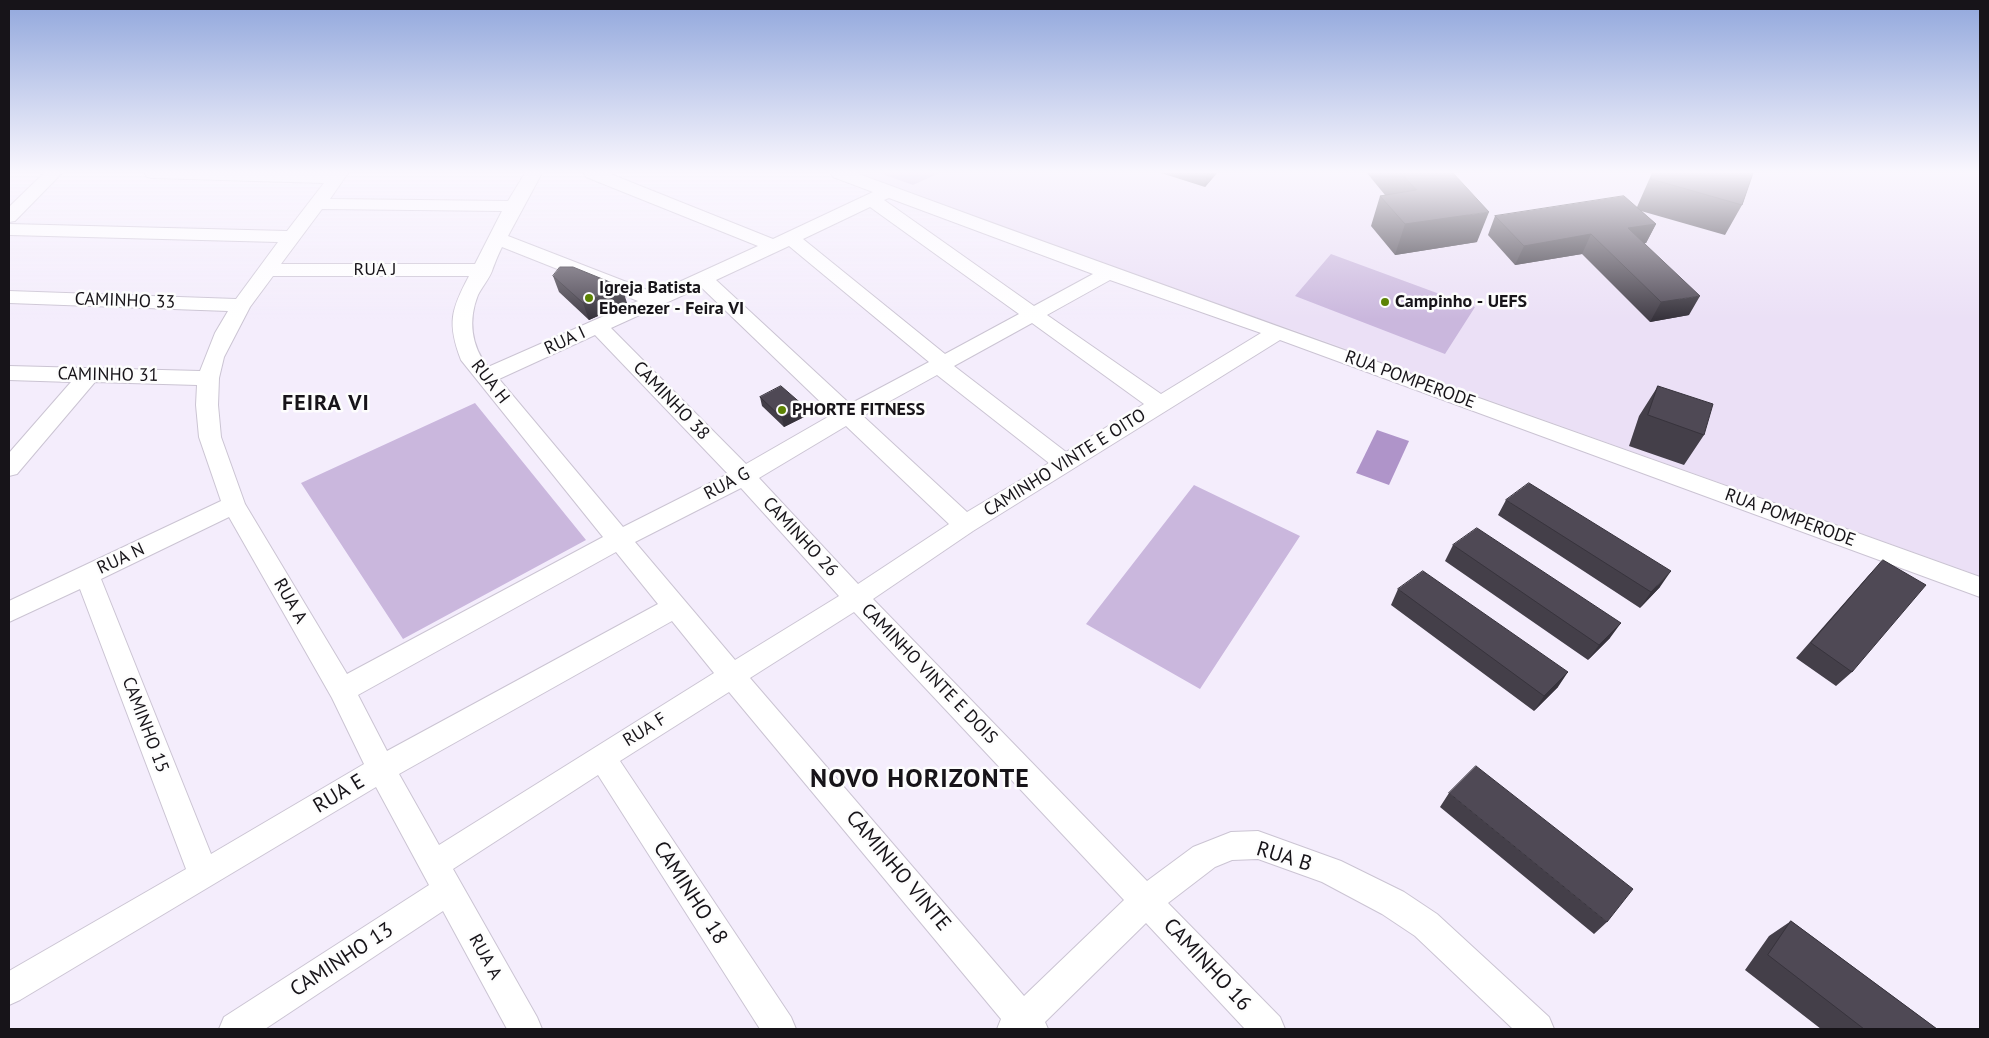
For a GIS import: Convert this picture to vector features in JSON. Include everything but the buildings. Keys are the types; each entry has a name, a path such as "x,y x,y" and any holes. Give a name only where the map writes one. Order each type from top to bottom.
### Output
{"street":[{"name":"RUA A","path":"302,221 242,304 225,333 208,378 207,405 210,437 234,505 342,690 381,768 525,1029"},
{"name":"RUA H","path":"507,221 468,296 461,320 464,341 470,360 675,607"},
{"path":"725,221 782,242 941,364 1066,464"},
{"name":"RUA I","path":"485,377 826,221"},
{"path":"902,221 1159,404"},
{"name":"RUA POMPERODE","path":"975,221 1031,241 1109,273 1278,332 1980,586"},
{"path":"9,229 290,237"},
{"path":"498,239 654,300"},
{"name":"RUA J","path":"268,270 483,270"},
{"name":"RUA G","path":"342,690 618,540 744,476 848,415 1109,273"},
{"path":"703,279 965,525"},
{"name":"CAMINHO 33","path":"9,297 242,304"},
{"name":"CAMINHO 38","path":"597,326 744,476"},
{"name":"CAMINHO VINTE E OITO","path":"856,598 965,525 1278,332"},
{"name":"CAMINHO 31","path":"9,373 208,378"},
{"path":"11,462 89,375"},
{"name":"CAMINHO 26","path":"744,476 856,598"},
{"name":"RUA N","path":"9,612 234,505"},
{"name":"CAMINHO 15","path":"86,575 204,875"},
{"name":"RUA F","path":"442,877 602,757 856,598"},
{"name":"CAMINHO VINTE E DOIS","path":"856,598 1146,901"},
{"name":"CAMINHO VINTE","path":"675,607 1023,1026"},
{"name":"RUA E","path":"9,989 204,875 381,768 675,607"},
{"name":"CAMINHO 18","path":"602,757 779,1029"},
{"name":"RUA B","path":"1023,1026 1146,901 1204,857 1231,846 1258,845 1330,871 1392,903 1426,925 1538,1029"},
{"name":"CAMINHO 13","path":"236,1029 442,877"},
{"name":"CAMINHO 16","path":"1146,901 1268,1029"}],"shaded area":[{"path":"983,221 1980,221 1980,576 1290,329"},
{"name":"Campinho - UEFS","path":"1331,254 1475,307 1445,354 1295,296"},
{"path":"475,403 586,540 403,639 301,483"},
{"path":"1377,430 1409,441 1389,485 1356,473"},
{"path":"1194,485 1300,536 1200,689 1086,624"}],"place":[{"name":"Igreja Batista Ebenezer - Feira VI","path":"589,298"},
{"name":"Campinho - UEFS","path":"1385,302"},
{"name":"PHORTE FITNESS","path":"782,410"}],"district":[{"name":"FEIRA VI","path":"326,404"},
{"name":"NOVO HORIZONTE","path":"920,780"}]}
